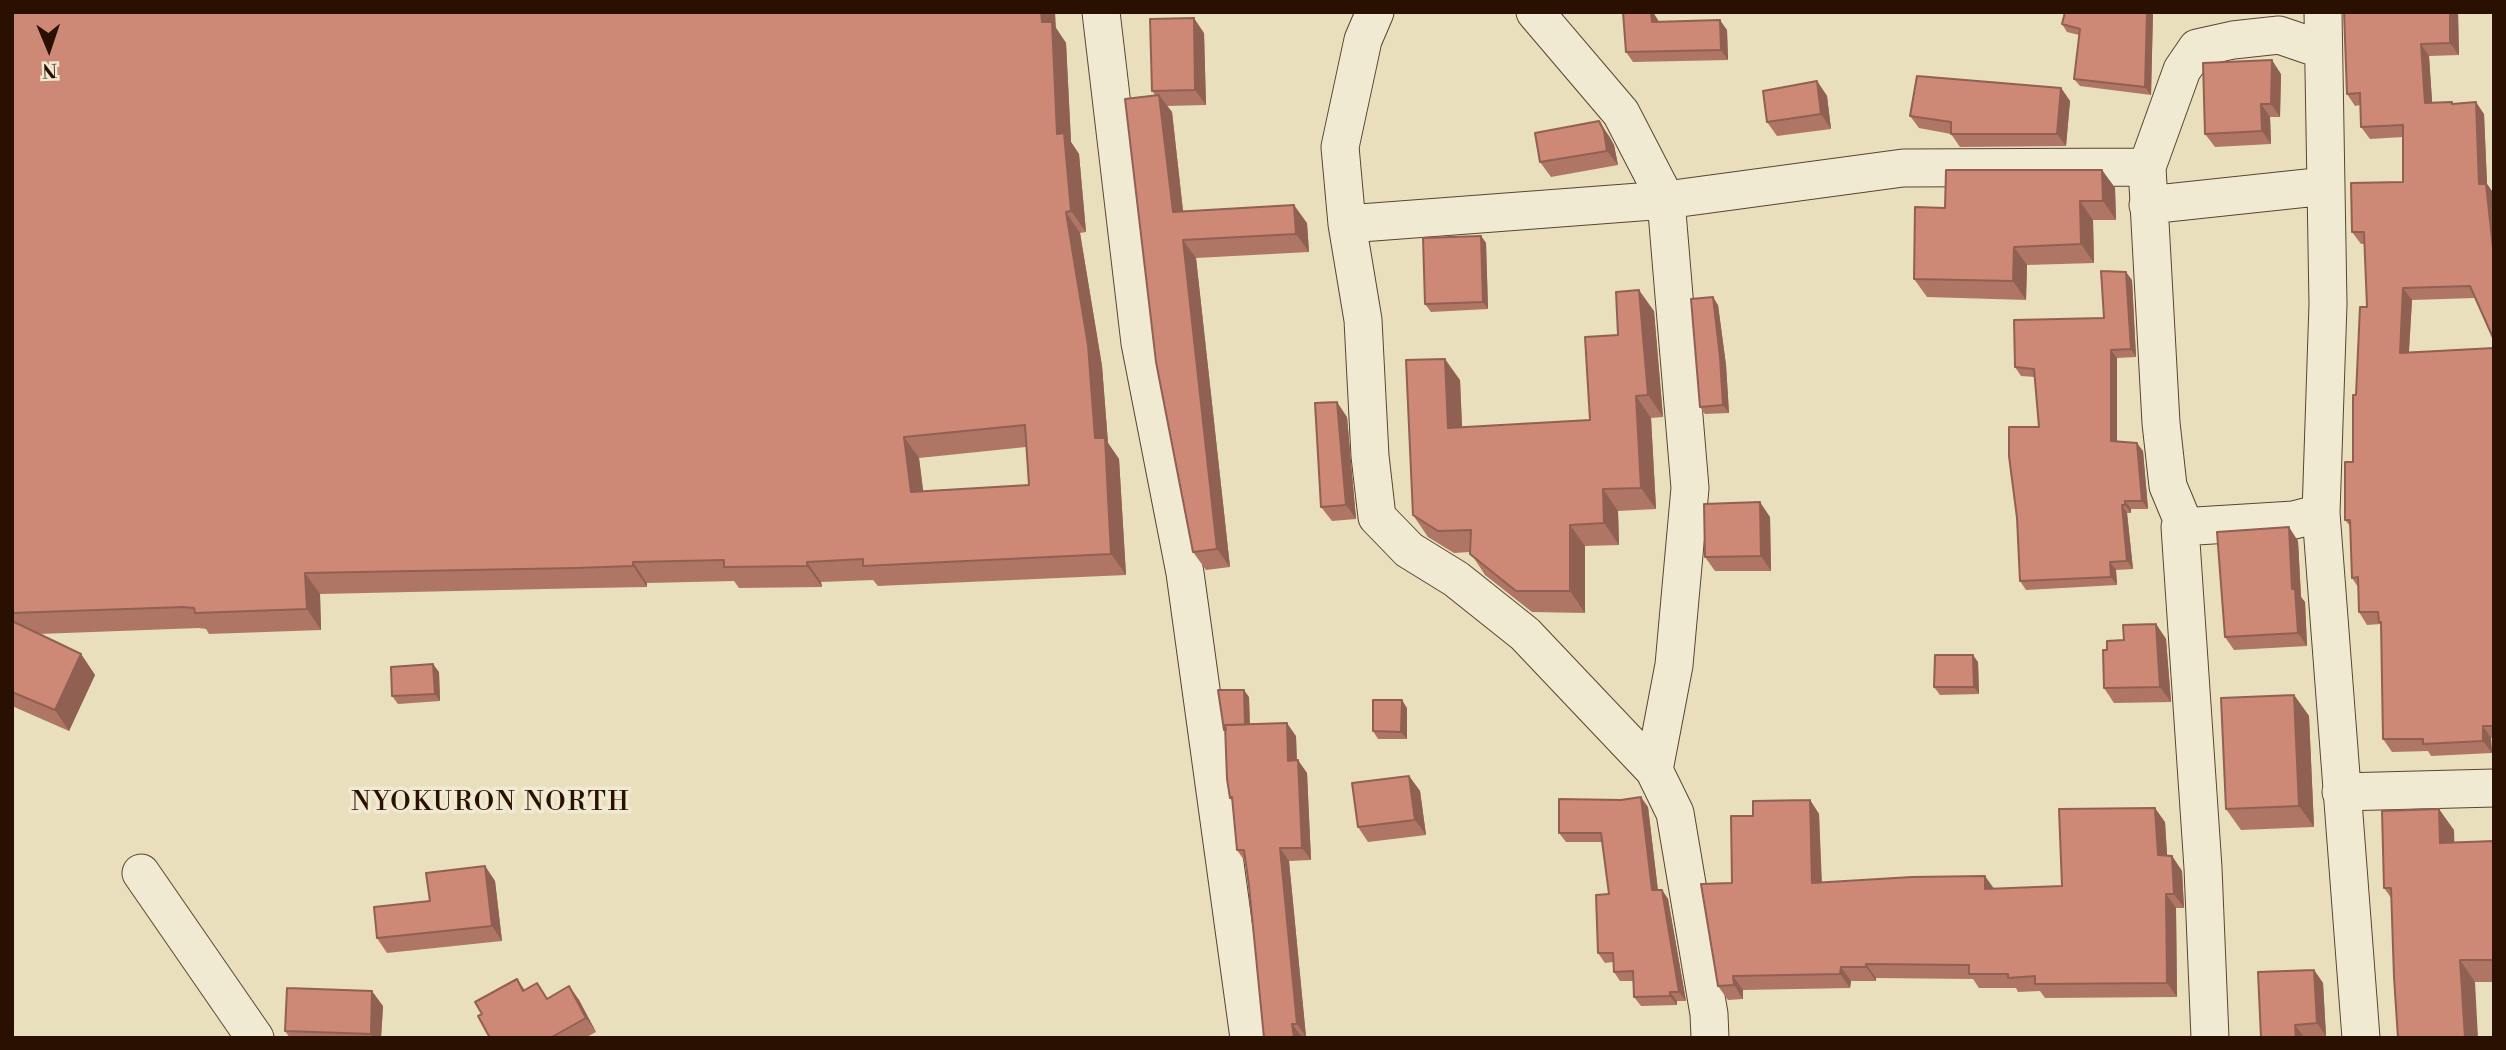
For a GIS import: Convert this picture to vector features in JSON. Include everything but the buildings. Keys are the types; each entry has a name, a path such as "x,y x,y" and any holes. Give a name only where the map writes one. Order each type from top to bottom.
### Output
{"street":[{"path":"1101,12 1140,343 1185,573 1249,1038"},
{"path":"1375,12 1363,40 1340,147 1347,224 1363,320 1370,456 1377,517 1409,550 1456,579 1525,634 1654,770 1675,813 1709,1014 1710,1038"},
{"path":"1535,12 1621,113 1666,200 1690,488 1674,665 1654,770"},
{"path":"2323,12 2328,304 2321,513 2361,1038"},
{"path":"2210,1038 2203,867 2180,527 2183,522 2168,486 2161,423 2147,167 2182,70 2197,48 2233,40 2279,36 2323,50"},
{"path":"1347,224 1666,200 1903,168 2147,167"},
{"path":"2148,205 2326,186"},
{"path":"2180,527 2282,522 2321,513"},
{"path":"2341,792 2494,788"},
{"path":"141,873 255,1038"}],"district":[{"name":"NYOKURON NORTH","path":"491,804"}]}
